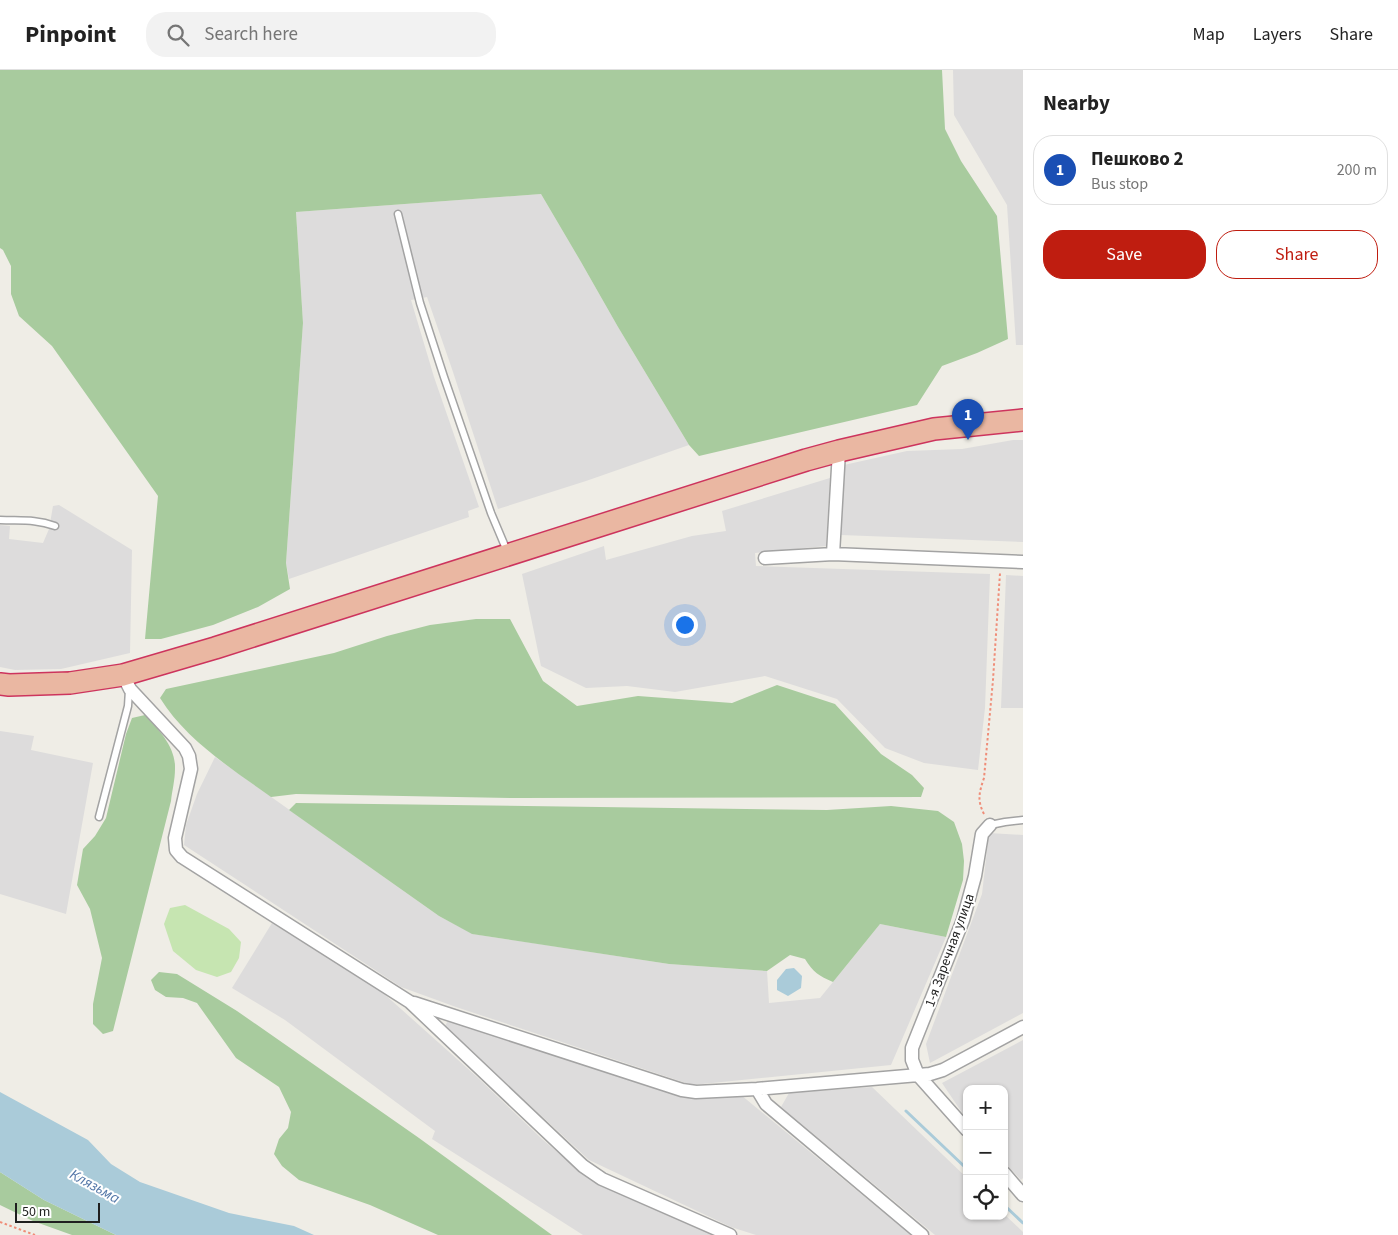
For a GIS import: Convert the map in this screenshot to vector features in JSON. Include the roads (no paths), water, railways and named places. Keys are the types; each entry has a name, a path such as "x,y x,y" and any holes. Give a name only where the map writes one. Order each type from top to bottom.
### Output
{"highway":[{"path":"0,684 126,682 215,648 806,460 934,429 1023,420"}],"street":[{"path":"833,554 839,451"},
{"path":"764,558 833,554 1023,562"},
{"path":"126,682 189,756 191,769 175,838 176,850 182,857 410,1002 584,1166 602,1179 730,1235"},
{"name":"1-я Заречная улица","path":"918,1075 912,1060 912,1048 963,920 975,876 982,834 990,825"},
{"path":"410,1002 682,1090 696,1092 757,1089 930,1074 942,1070 1023,1028"},
{"path":"918,1075 963,1126"},
{"path":"757,1089 766,1104 922,1235"},
{"path":"1006,1175 1023,1195"}],"lane":[{"path":"398,214 420,303 491,513 508,555"},
{"path":"0,520 29,520 56,526"},
{"path":"99,817 128,706 126,682"},
{"path":"990,825 1023,820"}],"water":[{"path":"794,968 802,976 801,988 788,996 777,990 777,980 786,969"},
{"name":"Клязьма","path":"0,1092 88,1140 111,1164 140,1182 229,1213 294,1226 314,1235 116,1235 44,1200 0,1172"}],"waterway":[{"path":"906,1111 963,1165"},
{"path":"1008,1209 1023,1223"}],"place":[{"name":"Пешково 2","path":"968,440"}]}
